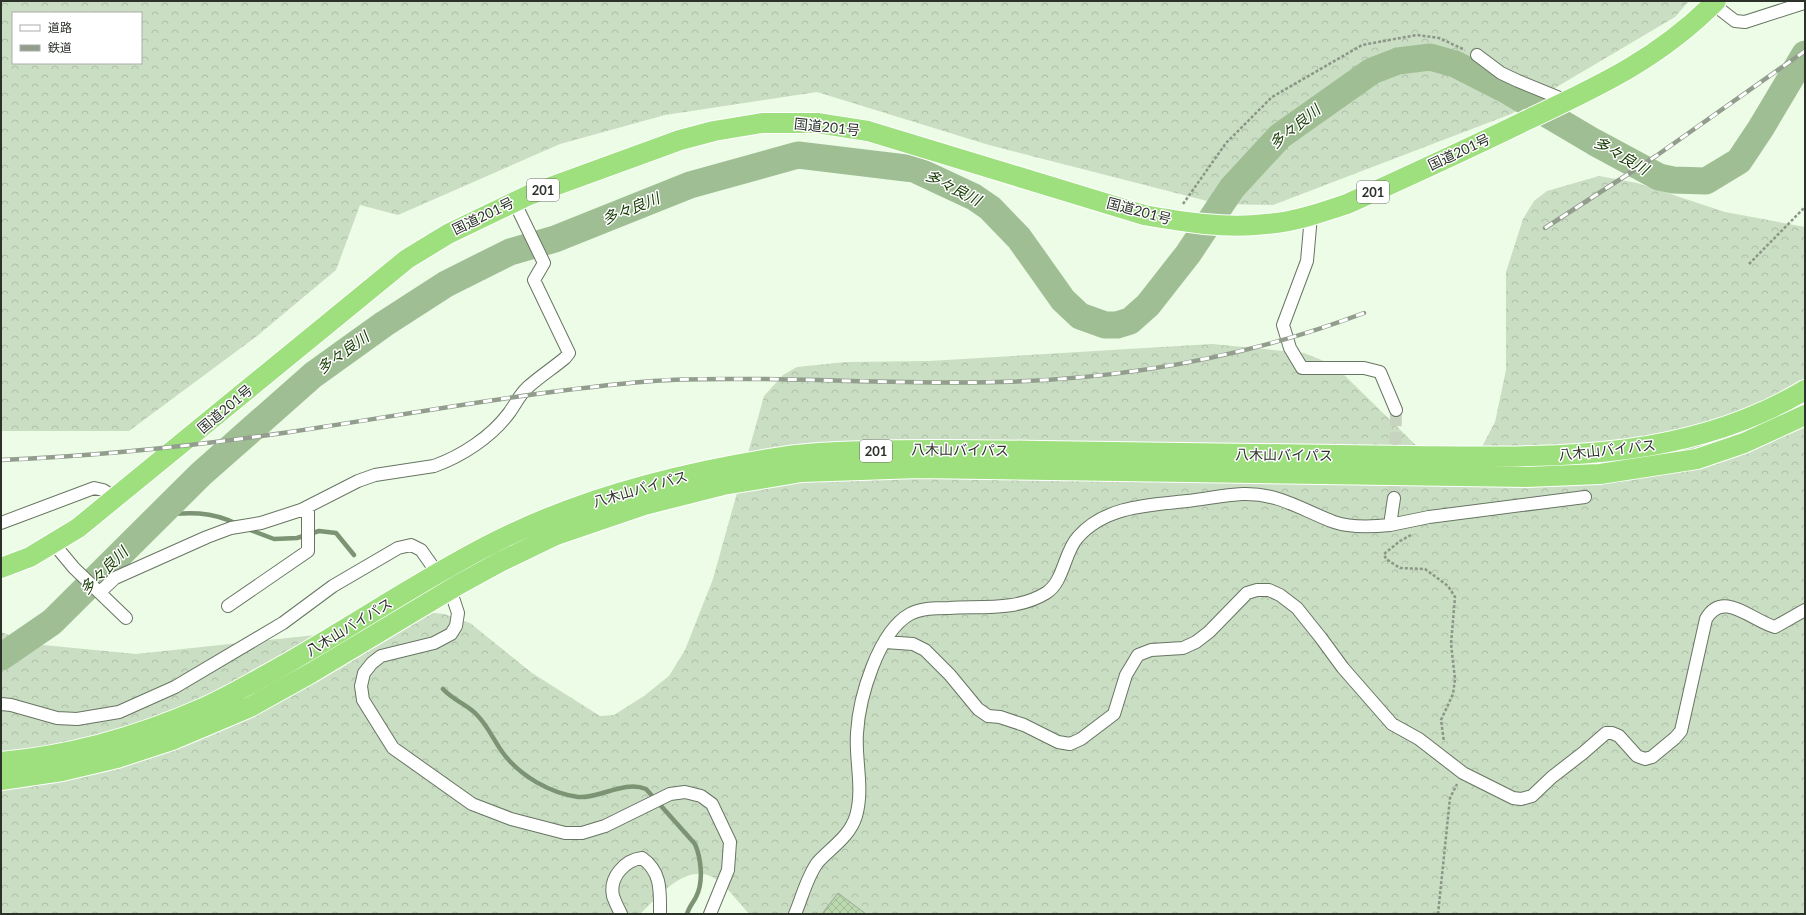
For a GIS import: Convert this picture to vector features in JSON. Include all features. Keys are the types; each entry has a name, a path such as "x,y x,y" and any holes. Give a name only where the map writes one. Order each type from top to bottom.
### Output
{"highway":[{"name":"国道201号","path":"1,568 30,557 54,544 78,528 407,259 448,234 518,210 680,140 714,131 762,123 817,123 868,131 1144,215 1177,221 1223,225 1266,224 1311,216 1347,204 1567,101 1635,66 1671,42 1714,2"},
{"name":"八木山バイパス","path":"1,762 80,748 166,724 205,707 254,682 299,657 446,568 494,542 548,518 635,488 717,468 801,454 918,449 1263,455 1528,457 1600,453 1644,448 1691,438 1765,412 1805,390"},
{"name":"八木山バイパス","path":"1,780 62,772 117,758 172,740 250,707 311,673 458,585 500,562 556,535 644,505 723,485 802,472 919,468 1526,477 1600,474 1697,459 1744,443 1805,415"}],"street":[{"path":"1714,2 1736,21 1745,22 1804,3"},
{"path":"1477,55 1501,72 1518,81 1567,101"},
{"path":"100,592 115,578 206,537 231,528 261,523 308,507 358,481 375,475 434,466 454,458 472,447 497,426 527,388 565,358 569,353 534,280 544,263 518,210"},
{"path":"1311,216 1307,261 1283,325 1290,348 1302,368 1364,368 1380,372 1396,410"},
{"path":"1,523 94,488 103,490 116,498"},
{"path":"795,914 817,864 851,829 856,814 860,789 856,733 869,673 895,625 912,613 932,608 1013,605 1032,601 1050,591 1059,576 1077,537 1096,522 1126,509 1244,494 1274,496 1336,523 1369,528 1429,517 1585,497"},
{"path":"1390,525 1394,498"},
{"path":"228,606 308,551 308,507"},
{"path":"54,544 74,568 126,618"},
{"path":"1,704 11,705 56,718 77,719 119,712 189,679 283,623 333,586 398,548 411,545 421,550 432,567"},
{"path":"885,642 913,644 925,650 950,675 978,709 988,716 1000,717 1024,725 1058,742 1070,744 1081,739 1114,714 1119,702 1126,674 1138,655 1151,650 1183,648 1196,642 1209,632 1247,594 1257,590 1269,590 1280,595 1297,608 1343,668 1392,724 1419,739 1463,773 1513,798 1521,799 1532,796 1552,777 1583,754 1606,733 1612,733 1619,736 1637,756 1645,759 1652,757 1675,738 1681,731 1704,626 1711,610 1719,606 1728,605 1775,627 1805,610"},
{"path":"453,598 458,613 456,626 451,634 434,642 381,656 372,663 364,673 361,686 363,700 393,748 472,804 511,819 565,833 582,833 605,826 670,794 685,792 701,796 712,804 730,842 728,870 710,914"},
{"path":"621,914 613,895 615,878 621,868 632,859 642,858 650,863 657,875 660,914"}],"path":[{"path":"1177,221 1226,143 1272,97 1362,45 1417,35 1439,38 1477,55"},
{"path":"1749,264 1805,207"},
{"path":"1412,534 1400,541 1384,554 1386,559 1400,568 1425,569 1448,586 1455,597 1451,644 1455,678 1453,694 1441,720 1445,738 1443,746 1435,752"},
{"path":"1438,914 1450,798 1463,773"}],"green space":[{"path":"1,1 1689,1 1675,17 1511,114 1273,205 1219,204 989,145 817,92 665,115 560,144 398,215 360,205 336,270 257,336 129,431 1,431"},
{"path":"1599,176 1637,183 1725,212 1805,227 1805,914 749,914 722,884 711,876 699,874 688,875 667,888 640,914 1,914 1,632 33,644 136,654 326,634 406,610 444,614 470,623 532,673 600,716 614,715 644,696 669,676 685,650 713,579 764,396 783,375 797,367 846,362 929,361 1212,344 1304,353 1334,365 1431,460 1470,455 1483,445 1495,422 1506,370 1506,272 1523,219 1534,201 1547,191"}],"building":[{"path":"838,893 866,914 822,914"}],"waterway":[{"name":"多々良川","path":"1,657 52,622 201,474 313,375 384,324 446,284 510,252 555,239 690,185 798,155 914,169 974,197 990,208 1019,238 1063,300 1080,316 1105,325 1117,325 1130,321 1148,305 1188,254 1232,188 1280,136 1372,71 1398,61 1430,57 1455,64 1506,90 1594,142 1659,177 1673,180 1706,181 1739,161 1761,128 1805,54"},
{"path":"160,515 180,513 209,515 237,524"},
{"path":"245,528 274,539 297,538 319,531 336,533 354,555"},
{"path":"443,689 477,715 503,753 518,769 536,782 546,787 557,792 578,797 586,797 620,788 638,787 646,789 695,844 697,850 701,870 700,884 696,897 687,914"}],"tunnel":[{"path":"1394,498 1396,410"}],"railway":[{"path":"1545,228 1656,156 1805,51"},
{"path":"1,460 110,453 218,442 516,397 607,385 653,381 694,379 764,379 999,382 1092,376 1184,363 1230,353 1275,342 1364,313"}]}
